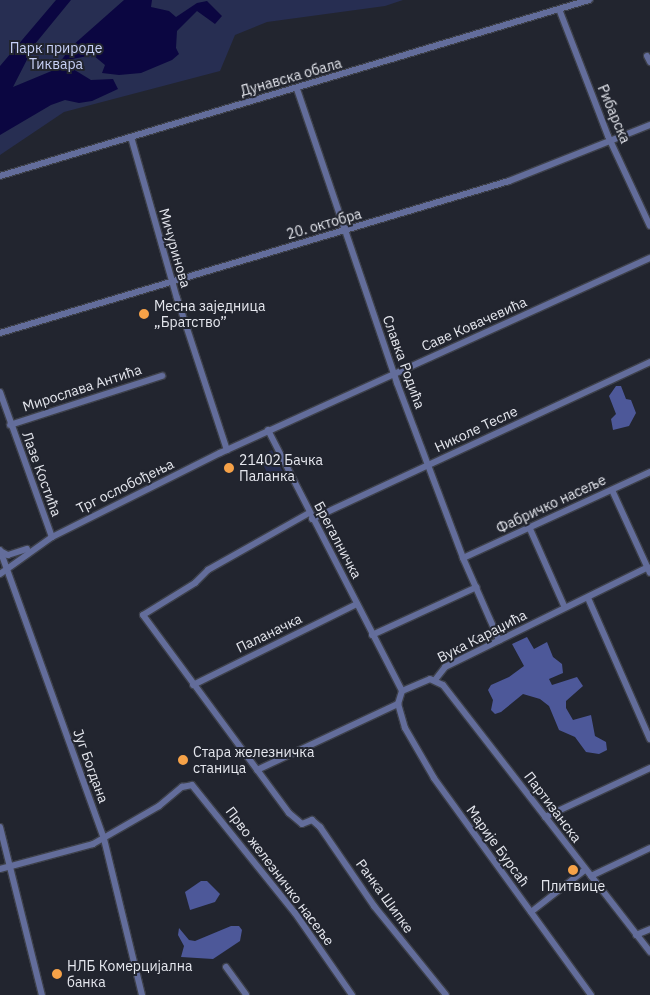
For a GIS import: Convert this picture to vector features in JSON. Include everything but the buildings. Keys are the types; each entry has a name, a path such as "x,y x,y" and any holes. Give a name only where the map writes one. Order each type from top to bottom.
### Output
{"street":[{"name":"Дунавска обала","path":"0,176 589,0"},
{"name":"Рибарска","path":"559,9 612,142 650,226"},
{"name":"Славка Родића","path":"297,88 394,374 463,558 499,640"},
{"name":"20. октобра","path":"0,333 509,181 612,142 650,125"},
{"name":"Мичуринова","path":"131,137 172,282 227,450"},
{"name":"Саве Ковачевића","path":"227,450 650,258"},
{"name":"Николе Тесле","path":"312,519 650,362"},
{"name":"Мирослава Антића","path":"10,424 162,376"},
{"name":"Лазе Костића","path":"0,392 52,536"},
{"name":"Брегалничка","path":"268,430 308,513 402,691"},
{"name":"Трг ослобођења","path":"0,550 13,555 35,546 227,450"},
{"name":"Фабричко насеље","path":"463,558 530,529 650,472"},
{"path":"612,490 649,570"},
{"path":"308,513 208,570 194,583 143,615 257,770 398,704 402,691"},
{"path":"530,529 565,608"},
{"name":"Трг ослобођења","path":"0,574 35,546"},
{"name":"Југ Богдана","path":"0,550 104,839 142,995"},
{"name":"Вука Караџића","path":"402,691 426,680 435,680 445,667 565,608 649,570"},
{"path":"372,635 477,587"},
{"path":"588,598 650,739"},
{"name":"Паланачка","path":"193,685 357,604"},
{"name":"Партизанска","path":"435,680 443,685 650,952"},
{"name":"Марије Бурсаћ","path":"398,704 405,728 434,778 591,995"},
{"path":"545,817 650,768"},
{"name":"Ранка Шипке","path":"257,770 294,819 302,824 312,820 320,827 374,906 446,995"},
{"name":"Прво железничко насеље","path":"104,839 159,806 182,787 188,785 198,788 295,913 352,995"},
{"path":"0,827 42,995"},
{"path":"0,869 64,854 104,839"},
{"path":"591,876 650,848"},
{"path":"531,912 585,870"},
{"path":"636,935 650,929"},
{"path":"226,967 246,995"}],"green space":[{"name":"Парк природе Тиквара","path":"0,0 403,0 385,6 267,22 235,35 220,71 64,112 0,155"},
{"path":"272,450 283,472 270,478 259,457"}],"shaded area":[{"path":"56,0 71,0 35,44 13,87 54,70 72,46 124,0 152,0 151,7 169,11 176,17 197,3 207,1 222,16 215,24 197,11 177,31 176,48 179,54 172,60 141,73 119,75 102,73 105,65 93,55 72,59 73,69 91,80 113,79 118,89 92,101 79,103 65,100 51,105 0,135 0,66"},
{"path":"616,386 621,386 626,399 631,400 636,413 629,426 613,430 611,419 616,414 609,396"},
{"path":"527,637 534,649 547,642 553,657 562,664 563,673 549,679 552,685 577,677 583,686 566,701 566,708 573,720 591,715 595,736 606,742 607,750 599,754 586,752 575,737 559,730 549,706 540,699 523,694 501,712 495,714 491,710 493,700 488,690 491,685 509,677 524,666 512,644"},
{"path":"201,881 207,881 220,894 215,902 190,910 185,892"},
{"path":"231,926 239,926 242,930 240,941 213,959 181,957 184,946 178,935 179,928 189,940 195,941"}],"place":[{"name":"Месна заједница „Братство”","path":"144,314"},
{"name":"21402 Бачка Паланка","path":"229,468"},
{"name":"Стара железничка станица","path":"183,760"},
{"name":"Плитвице","path":"573,870"},
{"name":"НЛБ Комерцијална банка","path":"57,974"}]}
